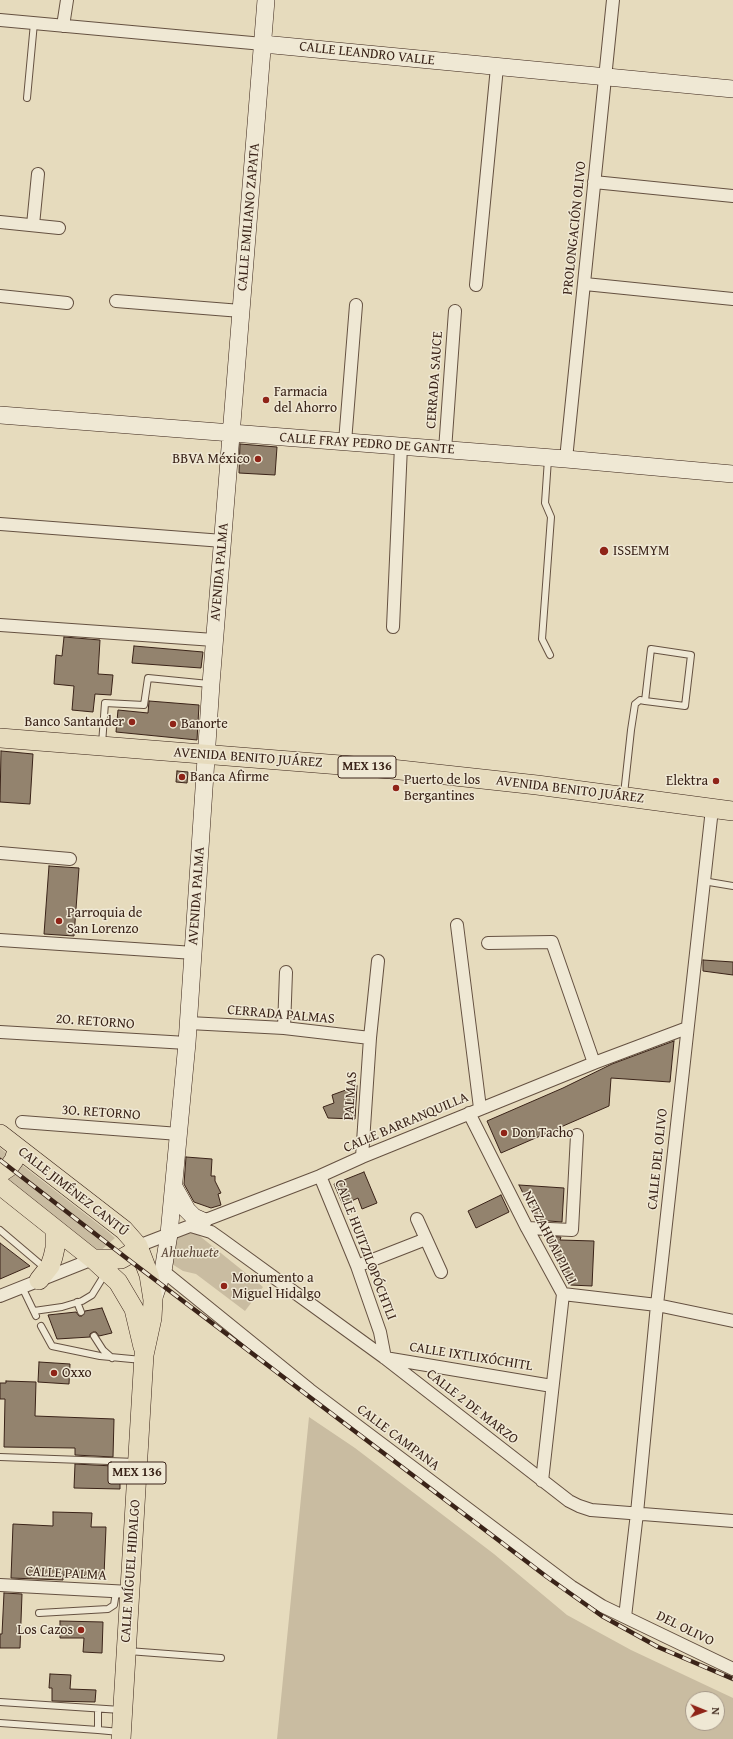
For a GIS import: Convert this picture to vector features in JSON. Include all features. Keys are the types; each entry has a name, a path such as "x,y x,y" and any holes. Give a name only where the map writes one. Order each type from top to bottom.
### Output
{"main road":[{"name":"CALLE EMILIANO ZAPATA","path":"231,434 266,0"},
{"name":"CALLE LEANDRO VALLE","path":"263,44 733,89"},
{"name":"CALLE FRAY PEDRO DE GANTE","path":"0,415 231,434 548,457 733,474"},
{"name":"AVENIDA PALMA","path":"144,1357 152,1318 153,1300 162,1271 169,1234 179,1134 189,1023 214,640 231,434"},
{"name":"AVENIDA BENITO JUÁREZ","path":"0,738 391,769 537,785 733,811"},
{"name":"CALLE JIMÉNEZ CANTÚ","path":"0,1134 124,1230 138,1246 149,1275 153,1300"},
{"path":"0,1173 9,1167 14,1160 18,1148"},
{"name":"MEX 136","path":"0,1186 100,1265 118,1282 134,1309 144,1357"},
{"path":"174,1187 187,1210 194,1217 204,1221"},
{"path":"43,1275 55,1248 55,1229"},
{"path":"100,1265 121,1259 130,1254 138,1246"},
{"name":"CALLE MÍGUEL HIDALGO","path":"121,1736 126,1651 123,1592 138,1462 144,1357"}],"street":[{"path":"63,26 67,0"},
{"name":"PROLONGACIÓN OLIVO","path":"566,459 613,0"},
{"name":"CALLE LEANDRO VALLE","path":"0,20 263,44"},
{"path":"476,285 497,67"},
{"path":"33,225 38,174"},
{"path":"594,182 733,196"},
{"path":"0,222 59,228"},
{"path":"584,284 733,299"},
{"path":"0,296 67,303"},
{"path":"116,301 241,310"},
{"path":"345,442 356,305"},
{"name":"CERRADA SAUCE","path":"445,450 455,311"},
{"path":"393,627 401,446"},
{"path":"0,524 223,541"},
{"path":"0,625 214,640"},
{"name":"CALLE DEL OLIVO","path":"624,1616 637,1513 657,1305 712,809"},
{"path":"0,853 70,859"},
{"name":"NETZAHUALPILLI","path":"457,925 475,1111 527,1228 563,1294 542,1481"},
{"path":"0,940 194,953"},
{"path":"488,943 552,942 594,1063"},
{"name":"PALMAS","path":"362,1157 370,1038 378,961"},
{"path":"284,1028 286,972"},
{"name":"CERRADA PALMAS","path":"189,1023 284,1028 370,1038"},
{"name":"CALLE BARRANQUILLA","path":"138,1246 320,1176 362,1157 594,1063 687,1028"},
{"name":"2O. RETORNO","path":"0,1032 187,1043"},
{"name":"3O. RETORNO","path":"22,1122 179,1134"},
{"path":"527,1228 572,1230 577,1135"},
{"name":"CALLE HUITZILOPÓCHTLI","path":"320,1176 357,1266 380,1332 384,1358"},
{"path":"417,1219 440,1272"},
{"path":"204,1221 216,1220 216,1227 221,1239"},
{"name":"CALLE 2 DE MARZO","path":"204,1221 211,1232 384,1358 569,1501 591,1510 733,1521"},
{"path":"357,1266 426,1239"},
{"path":"0,1296 22,1287 43,1275 100,1265"},
{"name":"CALLE CAMPANA","path":"162,1271 310,1390 572,1587 602,1606 624,1616"},
{"path":"563,1294 657,1305 733,1321"},
{"name":"CALLE IXTLIXÓCHITL","path":"384,1358 552,1386"},
{"name":"CALLE PALMA","path":"0,1585 123,1592"},
{"name":"DEL OLIVO","path":"624,1616 733,1669"}],"lane":[{"path":"27,98 34,23"},
{"path":"548,457 544,503 551,517 542,639 550,655"},
{"path":"623,797 630,730 635,704 640,700 645,701 684,706 691,655 651,650 645,701"},
{"path":"102,746 105,703 144,705 148,678 211,684"},
{"path":"703,881 733,886"},
{"path":"0,1230 43,1275"},
{"path":"22,1287 35,1314 62,1307 92,1295 100,1265"},
{"path":"77,1302 81,1312"},
{"path":"41,1326 52,1346 112,1358 144,1357"},
{"path":"94,1336 103,1350 112,1358"},
{"path":"0,1457 138,1462"},
{"path":"40,1613 108,1609 114,1605 123,1592"},
{"path":"126,1651 221,1658"},
{"path":"0,1702 123,1710"},
{"path":"98,1708 98,1730"},
{"path":"0,1723 98,1730 121,1736"}],"green space":[{"path":"0,1148 115,1238 98,1253 0,1176"},
{"name":"Ahuehuete","path":"185,1233 196,1233 263,1287 245,1311 196,1274 183,1271 172,1264 175,1239"},
{"path":"309,1417 355,1448 494,1554 567,1615 631,1650 718,1691 685,1691 685,1731 725,1731 725,1694 733,1698 733,1739 277,1739"}],"building":[{"name":"BBVA México","path":"240,444 277,447 275,475 239,473"},
{"path":"64,637 100,640 98,674 113,675 111,695 95,694 93,712 72,710 74,686 54,684 56,655 62,656"},
{"path":"134,646 203,652 201,668 132,663"},
{"name":"Banorte","path":"149,701 199,705 197,740 116,732 118,710 148,713"},
{"path":"1,751 33,754 30,804 0,802"},
{"name":"Banca Afirme","path":"177,771 188,772 187,783 176,782"},
{"path":"49,866 79,868 74,936 44,934"},
{"path":"703,960 733,962 733,975 703,971"},
{"path":"674,1041 670,1082 611,1078 609,1106 501,1153 487,1121 563,1088 612,1064"},
{"path":"357,1086 355,1119 328,1118 323,1107 334,1103 332,1095"},
{"path":"186,1157 212,1159 211,1176 215,1176 215,1181 221,1193 218,1194 221,1205 211,1208 194,1202 184,1184"},
{"path":"364,1172 377,1203 362,1209 358,1198 343,1205 334,1184"},
{"path":"519,1185 564,1188 562,1222 536,1220"},
{"path":"501,1195 509,1212 476,1228 468,1211"},
{"path":"545,1236 561,1237 560,1240 594,1241 592,1286 570,1285"},
{"path":"0,1243 30,1266 0,1279"},
{"path":"102,1308 112,1333 99,1336 96,1332 93,1332 90,1334 90,1337 57,1339 48,1315 76,1312 79,1316 82,1316 85,1311"},
{"name":"Oxxo","path":"39,1362 70,1364 69,1384 38,1382"},
{"path":"6,1381 36,1382 35,1416 114,1419 113,1457 75,1455 75,1448 4,1447 5,1399 0,1399 0,1383 6,1383"},
{"path":"75,1464 120,1467 120,1489 74,1488"},
{"path":"53,1512 92,1513 91,1527 106,1527 104,1576 63,1575 63,1580 11,1578 13,1524 53,1526"},
{"path":"4,1593 22,1594 20,1648 0,1648"},
{"name":"Los Cazos","path":"60,1621 103,1622 102,1653 83,1652 84,1638 60,1638"},
{"path":"50,1674 71,1675 70,1689 96,1690 95,1702 52,1701 52,1688 49,1688"}],"railway":[{"path":"0,1160 125,1257 547,1577 602,1616 658,1647 733,1679"}],"place":[{"name":"Farmacia del Ahorro","path":"266,400"},
{"name":"BBVA México","path":"258,459"},
{"name":"ISSEMYM","path":"604,551"},
{"name":"Banco Santander","path":"132,722"},
{"name":"Banorte","path":"173,724"},
{"name":"Banca Afirme","path":"182,777"},
{"name":"Elektra","path":"716,781"},
{"name":"Puerto de los Bergantines","path":"396,788"},
{"name":"Parroquia de San Lorenzo","path":"59,921"},
{"name":"Don Tacho","path":"504,1133"},
{"name":"Monumento a Miguel Hidalgo","path":"224,1286"},
{"name":"Oxxo","path":"54,1373"},
{"name":"Los Cazos","path":"81,1630"}]}
